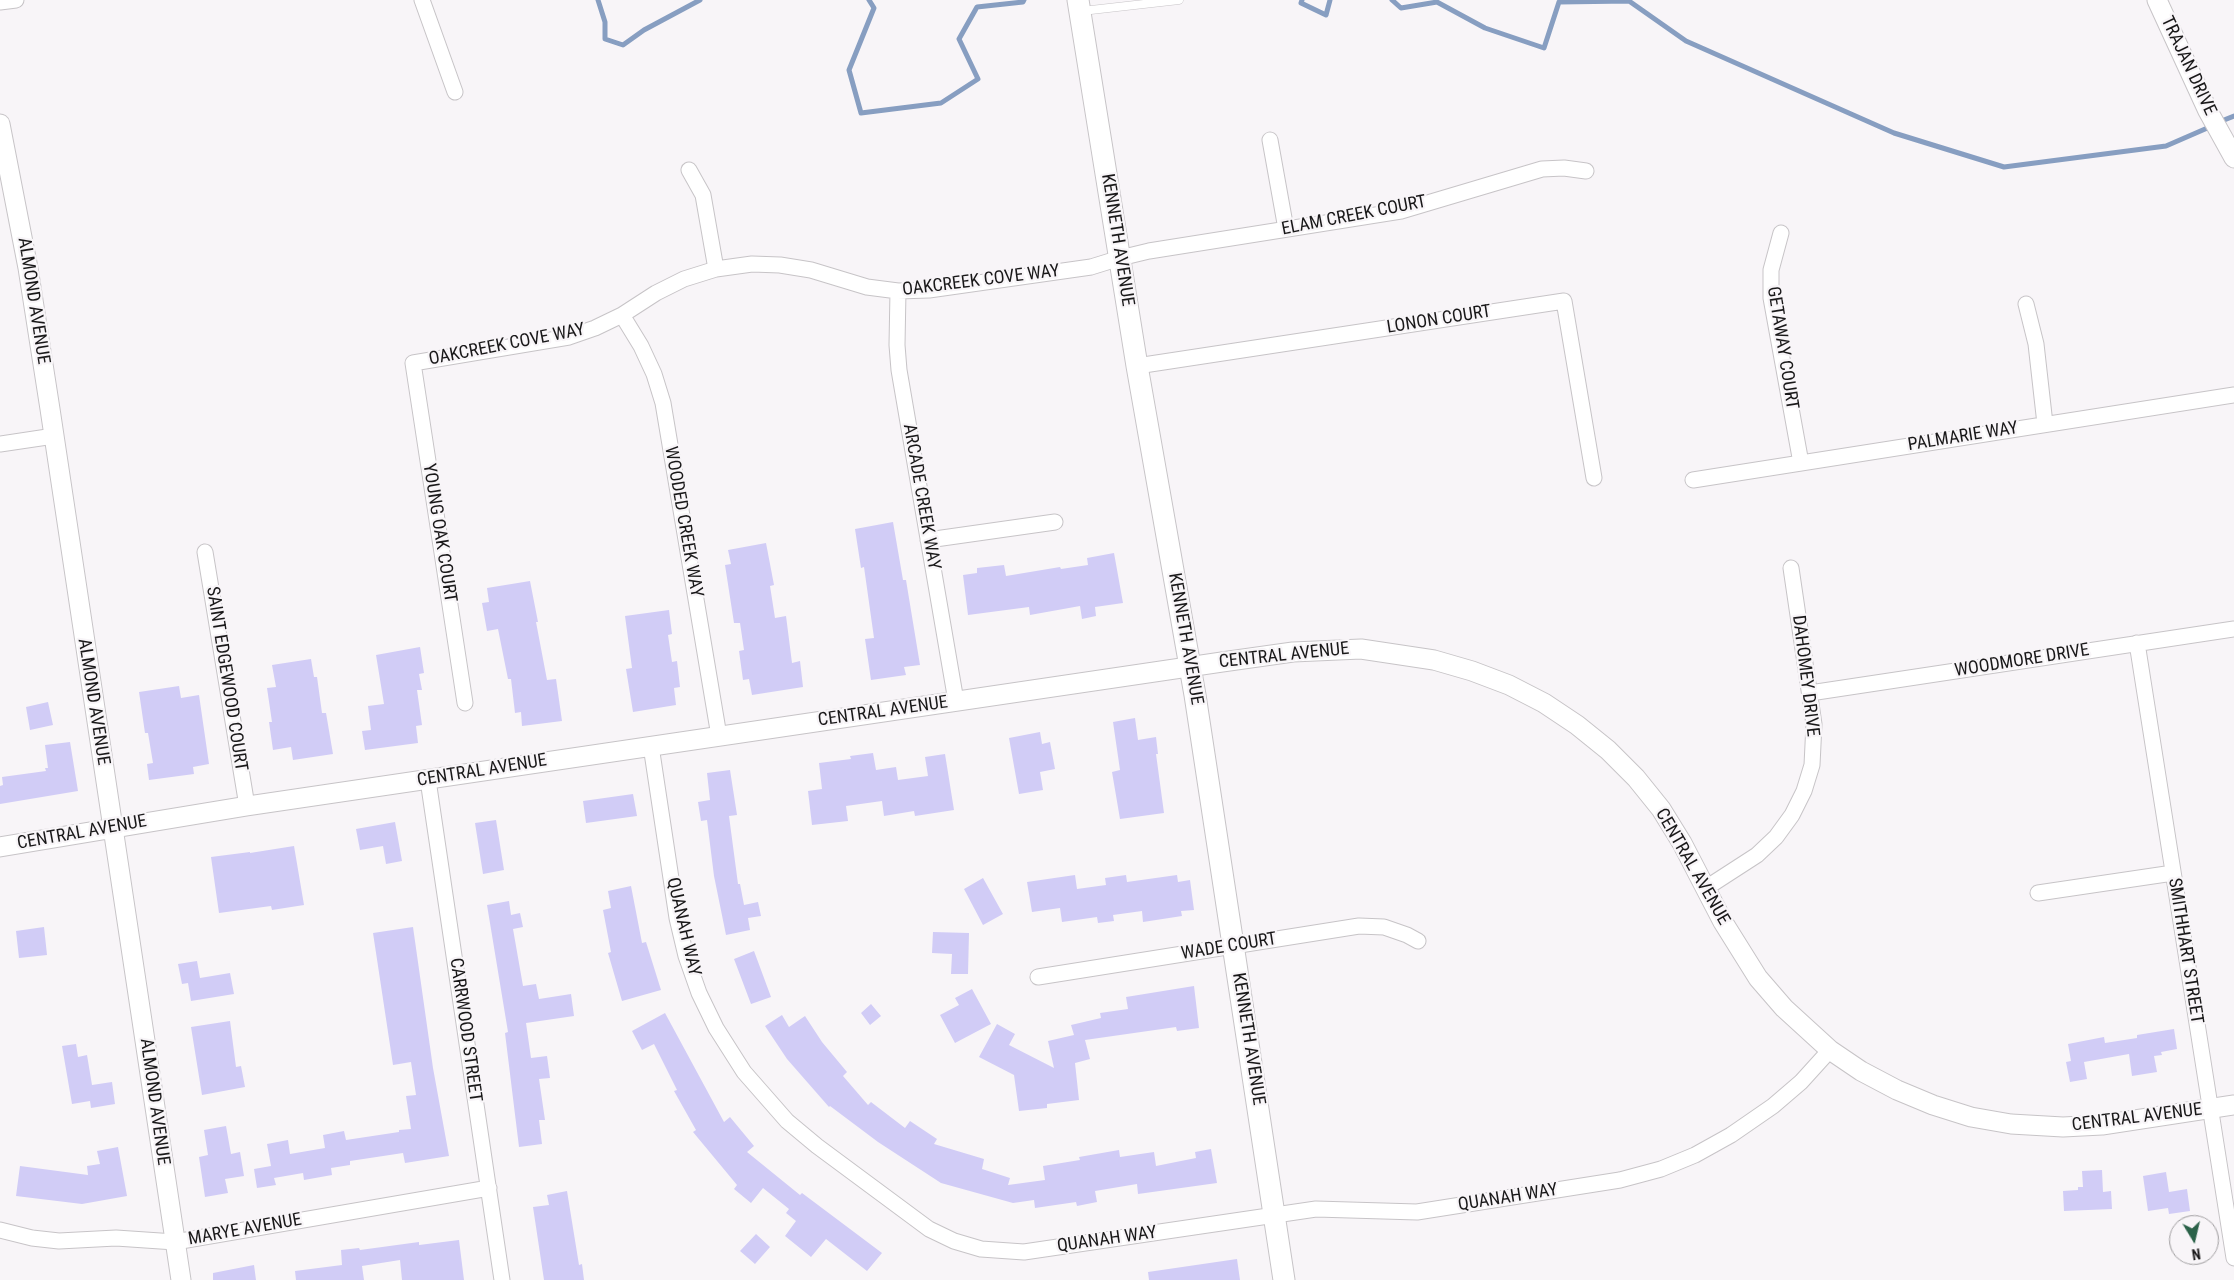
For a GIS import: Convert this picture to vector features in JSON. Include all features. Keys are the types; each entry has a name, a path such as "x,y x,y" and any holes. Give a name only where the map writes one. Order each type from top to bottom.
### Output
{"main road":[{"name":"KENNETH AVENUE","path":"1079,6 1137,366 1190,667 1284,1280"}],"street":[{"path":"0,2 16,0"},
{"path":"422,0 455,92"},
{"name":"TRAJAN DRIVE","path":"2157,0 2208,112 2234,158"},
{"name":"ALMOND AVENUE","path":"0,124 6,183 28,268 181,1280"},
{"path":"1270,140 1286,229"},
{"name":"ELAM CREEK COURT","path":"1120,258 1402,211 1542,170 1564,168 1586,171"},
{"path":"688,170 704,195 716,269"},
{"name":"GETAWAY COURT","path":"1782,233 1771,270 1771,298 1800,463"},
{"name":"OAKCREEK COVE WAY","path":"413,363 569,337 595,328 622,315 656,293 684,279 716,269 752,264 780,265 811,270 867,288 898,291 929,290 1091,268 1120,258"},
{"name":"ARCADE CREEK WAY","path":"898,291 896,345 899,370 956,701"},
{"name":"LONON COURT","path":"1137,366 1564,301 1594,478"},
{"path":"2026,304 2036,344 2046,424"},
{"name":"WOODED CREEK WAY","path":"622,315 641,346 654,374 663,403 720,736"},
{"name":"YOUNG OAK COURT","path":"413,363 465,703"},
{"name":"PALMARIE WAY","path":"1693,480 2234,395"},
{"path":"0,444 54,436"},
{"path":"928,540 1055,522"},
{"name":"SAINT EDGEWOOD COURT","path":"205,552 247,806"},
{"name":"DAHOMEY DRIVE","path":"1706,888 1757,855 1776,837 1792,815 1804,791 1814,751 1814,724 1791,568"},
{"name":"WOODMORE DRIVE","path":"1810,693 2234,629"},
{"name":"SMITHHART STREET","path":"2137,643 2234,1258"},
{"name":"CENTRAL AVENUE","path":"0,847 247,806 956,701 1294,652 1361,649 1434,660 1472,671 1509,685 1544,703 1577,725 1608,750 1629,771 1661,809 1682,843 1723,922 1758,978 1784,1008 1830,1050 1861,1071 1933,1105 1971,1117 2011,1124 2063,1127 2102,1125 2234,1105"},
{"name":"QUANAH WAY","path":"651,746 677,918 686,956 716,1028 744,1072 787,1121 817,1146 929,1228 954,1241 981,1249 1024,1252 1316,1209 1418,1212 1620,1180 1660,1169 1695,1155 1724,1139 1773,1106 1801,1082 1830,1050"},
{"name":"CARRWOOD STREET","path":"428,780 502,1280"},
{"path":"2038,893 2173,873"},
{"name":"WADE COURT","path":"1038,977 1371,926 1396,930 1418,941"},
{"name":"MARYE AVENUE","path":"0,1230 32,1238 60,1241 116,1238 175,1242 489,1188"}],"lane":[{"path":"1079,6 1179,0"}],"building":[{"path":"893,522 903,580 906,580 920,665 904,667 906,675 871,680 865,639 874,638 864,567 861,568 855,529"},
{"path":"766,543 774,585 770,586 775,618 786,616 792,663 800,661 803,687 752,695 749,679 743,680 739,651 744,650 740,623 734,623 725,565 731,564 728,550"},
{"path":"1114,553 1123,603 1095,607 1096,616 1082,619 1080,606 1030,615 1029,607 968,615 963,575 977,573 977,568 1004,565 1006,576 1060,567 1061,569 1088,565 1087,558"},
{"path":"530,581 547,680 556,679 562,721 522,726 521,712 515,713 511,679 508,679 498,629 487,631 482,603 489,602 487,588"},
{"path":"669,610 672,634 668,635 672,662 677,661 680,687 674,688 676,705 633,712 626,669 632,668 625,616"},
{"path":"420,647 424,673 419,674 422,690 417,690 422,725 416,726 418,743 365,750 362,731 371,730 368,706 384,704 376,655"},
{"path":"311,659 314,677 317,677 322,713 326,713 333,754 293,760 291,747 273,750 269,722 272,722 267,688 276,687 272,665"},
{"path":"179,686 181,698 199,695 209,764 193,767 194,774 149,780 147,764 153,763 148,733 145,733 139,692"},
{"path":"48,702 53,725 30,730 26,707"},
{"path":"1135,718 1138,740 1156,737 1158,754 1156,754 1164,813 1120,819 1112,772 1120,770 1113,722"},
{"path":"1040,732 1042,744 1050,742 1055,769 1040,772 1043,790 1019,794 1009,738"},
{"path":"70,742 78,791 0,804 0,786 3,785 2,777 46,771 45,768 48,768 45,745"},
{"path":"873,753 876,770 896,767 898,780 928,776 925,757 945,754 954,810 915,816 914,811 884,816 882,801 846,806 848,821 812,825 808,791 822,789 819,763 851,759 850,756"},
{"path":"730,770 737,815 729,816 738,884 740,884 744,905 758,902 761,916 748,918 750,930 726,935 714,876 707,820 701,821 698,802 710,800 707,773"},
{"path":"633,794 637,816 586,823 583,801"},
{"path":"496,820 504,870 483,874 475,823"},
{"path":"395,822 402,861 386,864 383,846 360,850 356,829"},
{"path":"294,846 304,905 272,910 271,906 219,913 211,857"},
{"path":"1075,875 1077,889 1106,885 1105,878 1126,875 1127,882 1177,875 1178,882 1190,880 1194,910 1181,911 1182,916 1143,922 1142,911 1113,915 1114,921 1098,923 1097,917 1062,922 1060,908 1032,912 1027,882"},
{"path":"983,878 1003,914 983,925 964,889"},
{"path":"631,886 642,943 646,942 661,990 622,1001 608,953 611,952 603,910 611,908 608,891"},
{"path":"509,901 511,915 520,913 523,927 513,929 523,986 536,984 539,999 571,994 574,1016 526,1023 531,1058 547,1056 550,1078 539,1079 545,1120 539,1120 542,1144 519,1147 505,1033 508,1032 487,905"},
{"path":"44,927 47,955 19,958 16,931"},
{"path":"413,927 433,1068 449,1156 405,1163 403,1153 350,1161 350,1165 331,1168 332,1175 304,1180 303,1173 274,1178 276,1185 257,1188 254,1169 271,1166 267,1144 288,1140 290,1154 325,1148 323,1135 344,1131 346,1140 411,1129 406,1096 416,1095 411,1062 393,1065 373,933"},
{"path":"933,932 969,933 968,974 951,974 952,954 932,953"},
{"path":"754,951 771,997 751,1004 734,959"},
{"path":"197,961 200,978 230,973 234,994 191,1001 188,983 182,984 178,964"},
{"path":"1194,986 1199,1028 1177,1031 1176,1027 1085,1040 1090,1059 1075,1063 1079,1100 1047,1104 1047,1108 1019,1111 1014,1075 979,1057 997,1024 1015,1034 1009,1045 1054,1068 1048,1041 1074,1035 1071,1025 1101,1018 1100,1013 1128,1009 1126,997"},
{"path":"972,989 991,1024 955,1043 940,1015 959,1005 955,998"},
{"path":"871,1004 881,1016 870,1025 861,1013"},
{"path":"665,1013 724,1122 730,1117 754,1146 747,1152 800,1195 802,1193 882,1253 867,1271 826,1239 811,1257 785,1236 796,1221 786,1213 789,1209 763,1188 751,1203 734,1189 737,1185 693,1132 696,1130 674,1091 677,1090 654,1044 642,1050 632,1031"},
{"path":"782,1015 789,1027 805,1016 822,1042 847,1072 843,1076 868,1105 871,1102 905,1128 910,1121 937,1139 934,1144 984,1159 982,1169 1010,1178 1008,1185 1045,1180 1043,1166 1080,1160 1079,1157 1119,1150 1120,1157 1154,1152 1156,1166 1196,1158 1195,1152 1211,1149 1217,1183 1138,1194 1137,1184 1095,1191 1097,1202 1077,1206 1076,1202 1035,1208 1034,1200 1013,1203 941,1183 829,1107 787,1059 765,1026"},
{"path":"230,1021 236,1067 241,1066 245,1087 202,1095 191,1027"},
{"path":"2174,1029 2177,1049 2161,1052 2162,1055 2154,1056 2157,1072 2132,1076 2129,1054 2084,1062 2087,1079 2070,1082 2066,1062 2071,1061 2068,1044 2104,1037 2105,1043"},
{"path":"76,1044 78,1057 87,1055 92,1085 112,1082 115,1104 91,1108 90,1101 72,1104 62,1046"},
{"path":"226,1126 231,1154 240,1152 244,1176 225,1179 228,1193 205,1197 199,1157 208,1155 204,1130"},
{"path":"118,1147 127,1196 82,1204 16,1196 20,1166 88,1175 87,1166 100,1164 97,1151"},
{"path":"2102,1170 2103,1192 2111,1191 2112,1209 2064,1211 2063,1191 2078,1190 2078,1187 2083,1187 2082,1171"},
{"path":"2166,1172 2169,1192 2187,1189 2190,1211 2169,1214 2168,1208 2148,1211 2143,1176"},
{"path":"567,1191 579,1265 582,1264 584,1280 544,1280 533,1207 549,1205 547,1195"},
{"path":"756,1234 770,1247 755,1264 740,1251"},
{"path":"459,1240 464,1280 402,1280 400,1260 362,1266 364,1280 296,1280 295,1271 342,1265 341,1250 359,1248 360,1250 419,1242 419,1245"},
{"path":"1237,1259 1240,1280 1149,1280 1148,1272"},
{"path":"254,1265 256,1280 213,1280 213,1273"}],"waterway":[{"path":"598,0 605,22 605,39 623,45 644,30 700,0"},
{"path":"869,0 874,8 849,70 861,113 941,103 978,79 959,39 977,7 1023,2 1024,0"},
{"path":"1302,0 1301,3 1326,15 1330,0"},
{"path":"1392,0 1401,8 1437,2 1485,28 1544,48 1559,2 1629,1 1686,41 1894,133 2004,167 2166,146 2212,126"},
{"path":"2219,122 2234,116"}]}
